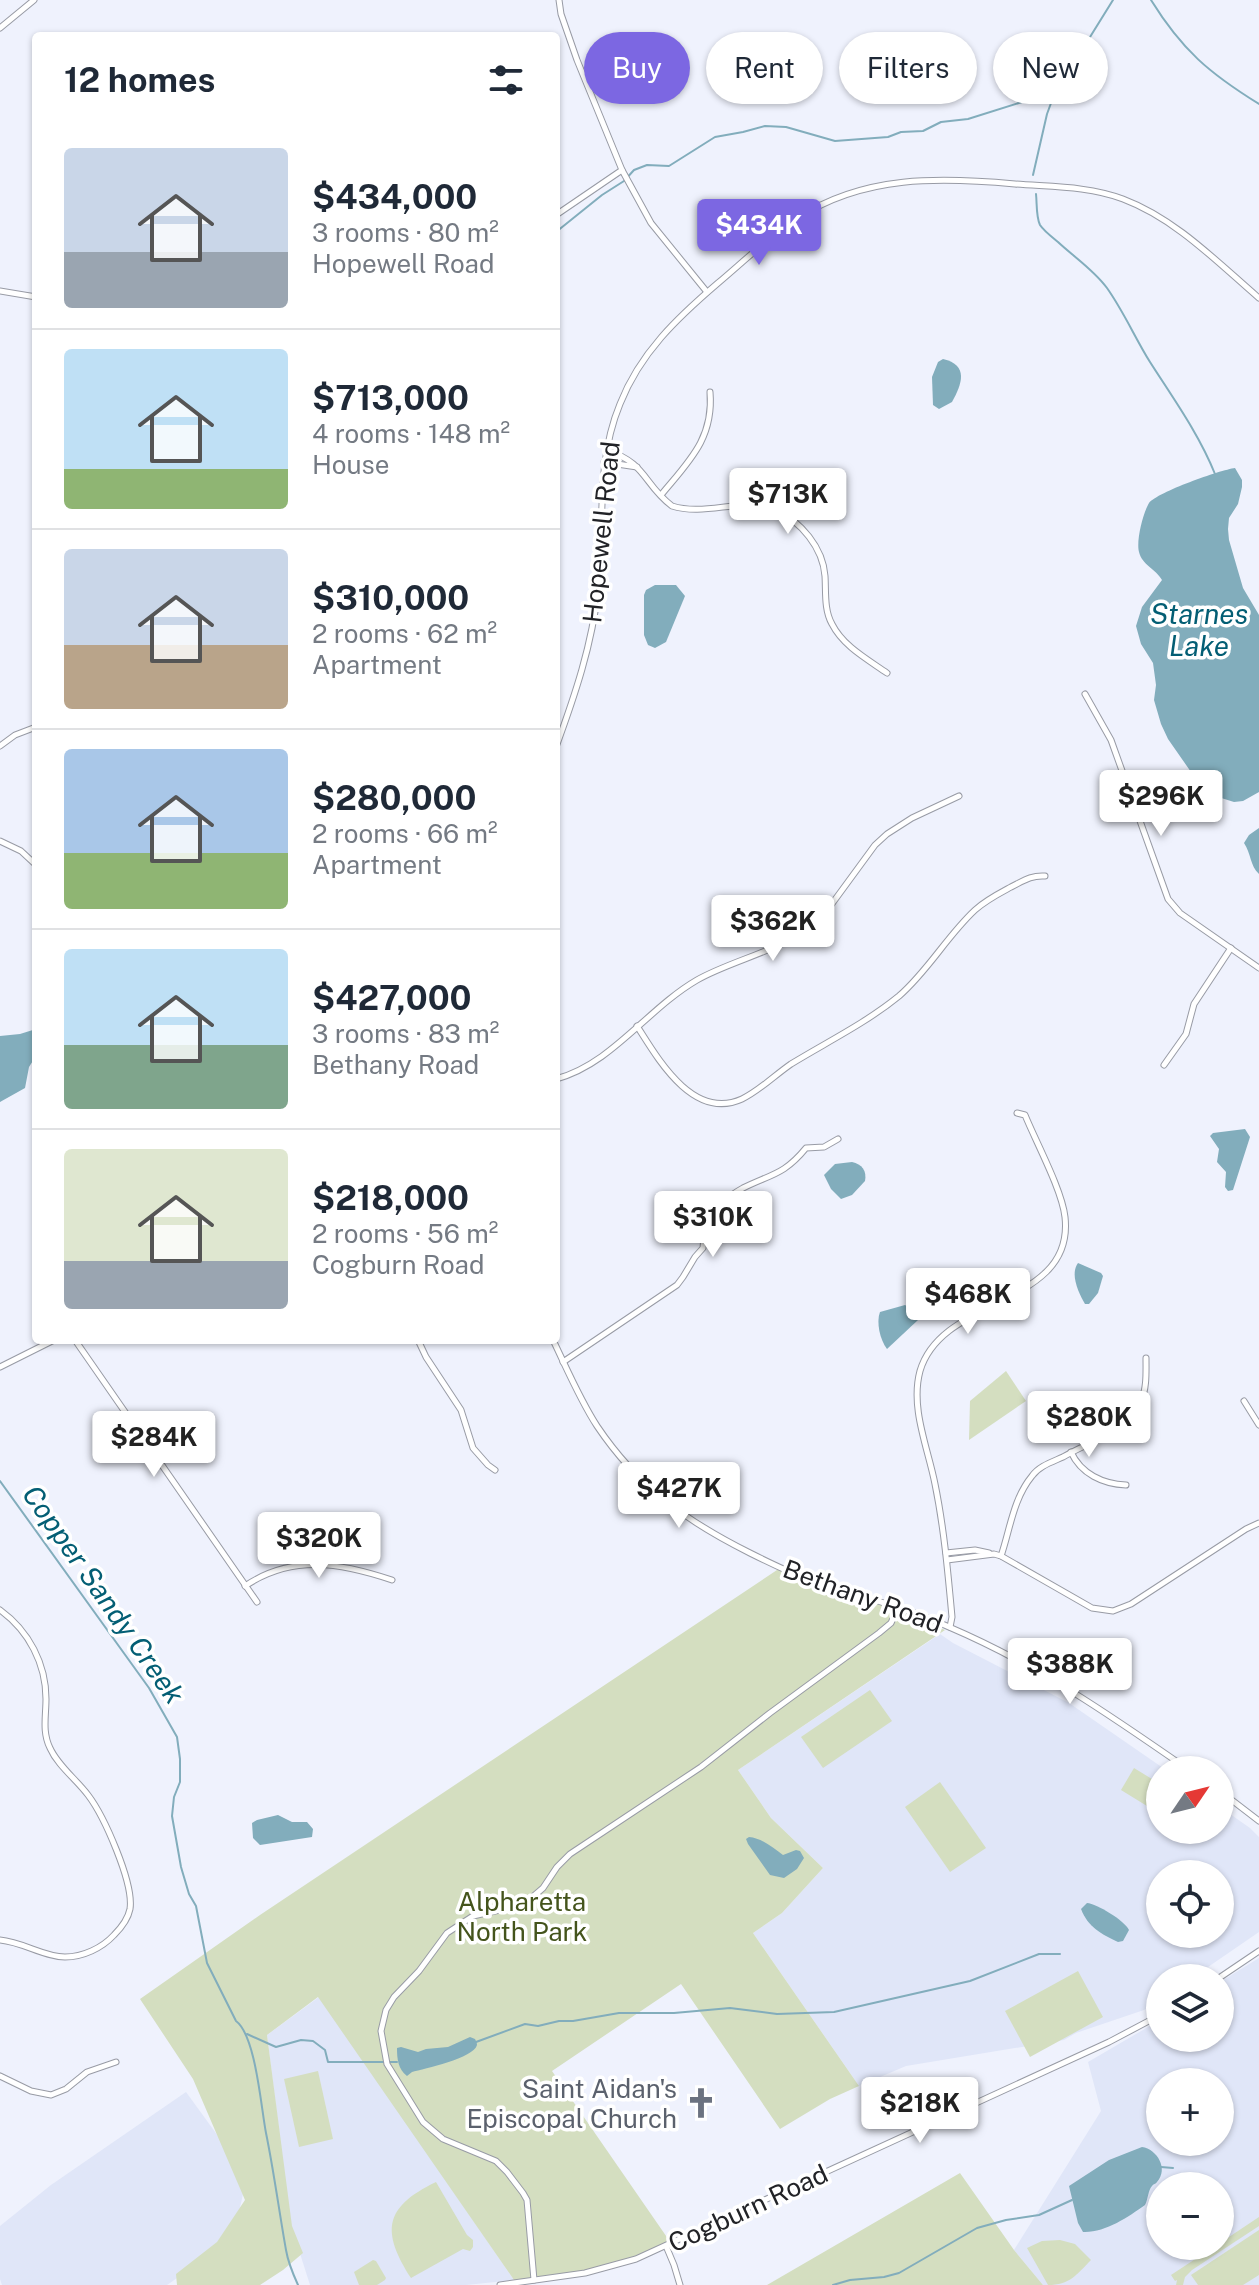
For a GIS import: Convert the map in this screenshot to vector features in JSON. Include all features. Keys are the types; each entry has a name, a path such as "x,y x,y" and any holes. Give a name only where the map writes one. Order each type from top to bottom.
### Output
{"street":[{"path":"0,28 34,0"},
{"path":"559,0 573,49 622,170 651,223 707,292"},
{"path":"560,212 622,170"},
{"name":"Hopewell Road","path":"560,735 583,672 595,617 604,462 619,404 641,363 661,336 707,292 800,217 822,205 874,186 907,181 940,179 1076,188 1121,198 1174,226 1259,298"},
{"path":"0,291 32,296"},
{"path":"661,495 703,442 710,411 710,392"},
{"path":"606,450 625,457 668,504 677,508 704,511 757,505 775,510 790,519 810,538 821,556 827,610 833,627 848,645 887,673"},
{"path":"604,462 638,468"},
{"path":"1085,694 1111,740 1168,899 1180,913 1259,968"},
{"path":"0,746 15,735 32,729"},
{"path":"560,1077 585,1068 695,981 813,926 875,845 887,834 912,818 959,796"},
{"path":"0,841 21,851 32,861"},
{"path":"637,1026 656,1054 690,1093 710,1102 740,1100 901,994 985,902 1034,875 1045,876"},
{"path":"1164,1065 1186,1034 1194,1004 1231,948"},
{"path":"950,1627 952,1617 946,1556 935,1483 918,1409 917,1385 933,1346 950,1330 1048,1273 1057,1259 1064,1239 1062,1203 1025,1115 1017,1113"},
{"path":"563,1362 677,1285 703,1248 706,1214 743,1188 782,1171 806,1148 824,1147 838,1139"},
{"path":"0,1367 46,1344"},
{"path":"78,1344 257,1602"},
{"path":"420,1344 461,1410 473,1448 495,1470"},
{"name":"Bethany Road","path":"555,1344 589,1412 612,1447 648,1488 676,1511 722,1539 790,1572 898,1607 997,1648 1067,1687 1168,1756"},
{"path":"997,1555 1017,1501 1031,1476 1042,1467 1115,1429 1136,1409 1145,1386 1146,1358"},
{"path":"1244,1401 1259,1425"},
{"path":"1071,1452 1078,1464 1095,1477 1108,1483 1126,1485"},
{"path":"946,1556 997,1555 1092,1608 1113,1611 1131,1604 1259,1523"},
{"path":"245,1586 271,1572 301,1565 343,1566 392,1580"},
{"path":"534,2280 527,2200 514,2179 490,2157 443,2139 419,2116 387,2064 381,2031 390,2004 451,1929 480,1913 513,1907 531,1899 570,1854 701,1767 879,1633 891,1623 898,1607"},
{"path":"0,1610 24,1632 38,1656 45,1683 44,1727 48,1744 104,1820 130,1898 128,1916 113,1937 79,1955 60,1957 0,1940"},
{"path":"1234,1802 1259,1821"},
{"path":"1234,1968 1259,1951"},
{"name":"Cogburn Road","path":"500,2285 611,2268 666,2246 1146,2022"},
{"path":"0,2076 31,2091 51,2095 66,2089 87,2072 116,2062"},
{"path":"666,2246 680,2285"}],"shaded area":[{"path":"940,1634 1069,1703 1146,1756 1146,1844 1234,1844 1234,1817 1250,1828 1259,1837 1259,1932 1212,1964 1146,1964 1144,2010 1064,2040 906,2066 859,2086 753,1933 782,1913 823,1868 771,1818 738,1770"},
{"path":"1259,1958 1259,2285 1043,2285 1014,2250 1101,2111 1088,2062 1146,2028 1146,2052 1234,2052 1234,1973"},
{"path":"319,1997 514,2280 466,2285 310,2285 291,2225 267,2035"},
{"path":"186,2092 247,2176 233,2239 167,2285 2,2285 0,2226 51,2185"}],"green space":[{"path":"1006,1371 1026,1401 969,1440 970,1401"},
{"name":"Alpharetta North Park","path":"780,1568 893,1606 945,1630 738,1770 771,1818 823,1868 782,1913 753,1933 859,2086 830,2099 780,2129 681,1984 552,2071 673,2246 556,2278 514,2280 318,1997 267,2035 292,2226 303,2253 260,2285 177,2285 176,2274 217,2242 245,2200 193,2079 140,1999 260,1915"},
{"path":"870,1690 892,1721 823,1768 801,1737"},
{"path":"1134,1768 1146,1775 1146,1805 1121,1790"},
{"path":"940,1782 986,1848 950,1872 905,1807"},
{"path":"1078,1971 1103,2017 1030,2057 1005,2011"},
{"path":"318,2071 333,2139 299,2147 284,2079"},
{"path":"960,2173 1014,2250 1043,2285 767,2285"},
{"path":"436,2182 473,2240 473,2247 470,2251 463,2249 411,2278 395,2247 393,2222 406,2201"},
{"path":"1259,2217 1259,2226 1234,2242 1234,2234"},
{"path":"1259,2230 1259,2275 1243,2285 1198,2285 1191,2275 1214,2260 1234,2260 1234,2247"},
{"path":"1060,2240 1075,2244 1091,2260 1067,2281 1048,2285 1027,2248 1042,2241"},
{"path":"373,2260 385,2280 377,2285 359,2285 354,2272"},
{"path":"1194,2260 1207,2260 1185,2277 1183,2285 1176,2285 1177,2280 1171,2275"}],"water":[{"path":"943,359 957,366 961,376 952,402 939,409 933,405 932,377 938,362"},
{"name":"Starnes Lake","path":"1235,468 1242,480 1242,487 1238,504 1229,518 1229,540 1243,588 1259,615 1259,792 1243,801 1234,802 1218,797 1191,772 1168,739 1154,700 1156,685 1153,663 1141,644 1136,626 1142,607 1162,580 1139,552 1138,541 1149,503 1176,488"},
{"path":"655,585 676,585 685,596 666,642 655,648 648,645 644,635 644,595"},
{"path":"1259,828 1259,874 1244,843"},
{"path":"32,1030 32,1062 25,1088 0,1102 0,1036"},
{"path":"1245,1129 1250,1137 1233,1190 1228,1191 1225,1187 1226,1172 1217,1162 1219,1149 1210,1136"},
{"path":"852,1162 863,1168 865,1181 852,1195 841,1199 824,1175 835,1164"},
{"path":"1078,1263 1103,1276 1098,1293 1089,1304 1085,1304 1076,1283"},
{"path":"905,1305 913,1310 918,1320 887,1349 879,1331 880,1312"},
{"path":"278,1815 292,1822 307,1822 313,1829 312,1837 260,1845 253,1838 252,1823"},
{"path":"746,1839 763,1841 783,1855 800,1851 804,1858 797,1869 784,1878 770,1875 748,1844"},
{"path":"1087,1903 1110,1913 1126,1926 1129,1930 1123,1941 1112,1939 1091,1925 1081,1909"},
{"path":"470,2037 475,2039 477,2045 474,2050 458,2058 407,2076 400,2067 397,2048 418,2052 448,2047"},
{"path":"1142,2147 1146,2149 1146,2156 1157,2156 1162,2171 1146,2172 1145,2205 1108,2227 1083,2232 1069,2186 1109,2160"}],"waterway":[{"path":"1033,175 1054,95 1113,0"},
{"path":"1151,0 1174,33 1198,59 1225,82 1259,104"},
{"path":"560,229 634,170 647,165 669,166 715,137 765,126 786,127 835,141 888,137 901,132 923,131 941,122 968,119 1016,104"},
{"path":"1036,194 1040,225 1107,288 1193,430 1215,474"},
{"name":"Copper Sandy Creek","path":"0,1481 149,1688 177,1737 180,1782 174,1797 172,1816 181,1867 196,1906 207,1963 243,2029 253,2056 287,2254 298,2285"},
{"path":"476,2042 525,2024 538,2026 619,2013 674,2013 730,2008 777,2014 834,2012 970,1981 1039,1954 1060,1954"},
{"path":"247,2034 276,2047 301,2040 313,2041 325,2050 328,2062 397,2062"},
{"name":"Copper Sandy Creek","path":"1161,2167 1173,2168"},
{"name":"Copper Sandy Creek","path":"833,2285 899,2273 977,2228 1039,2215 1072,2200"}],"place":[{"name":"Saint Aidan's Episcopal Church","path":"701,2103"}]}
